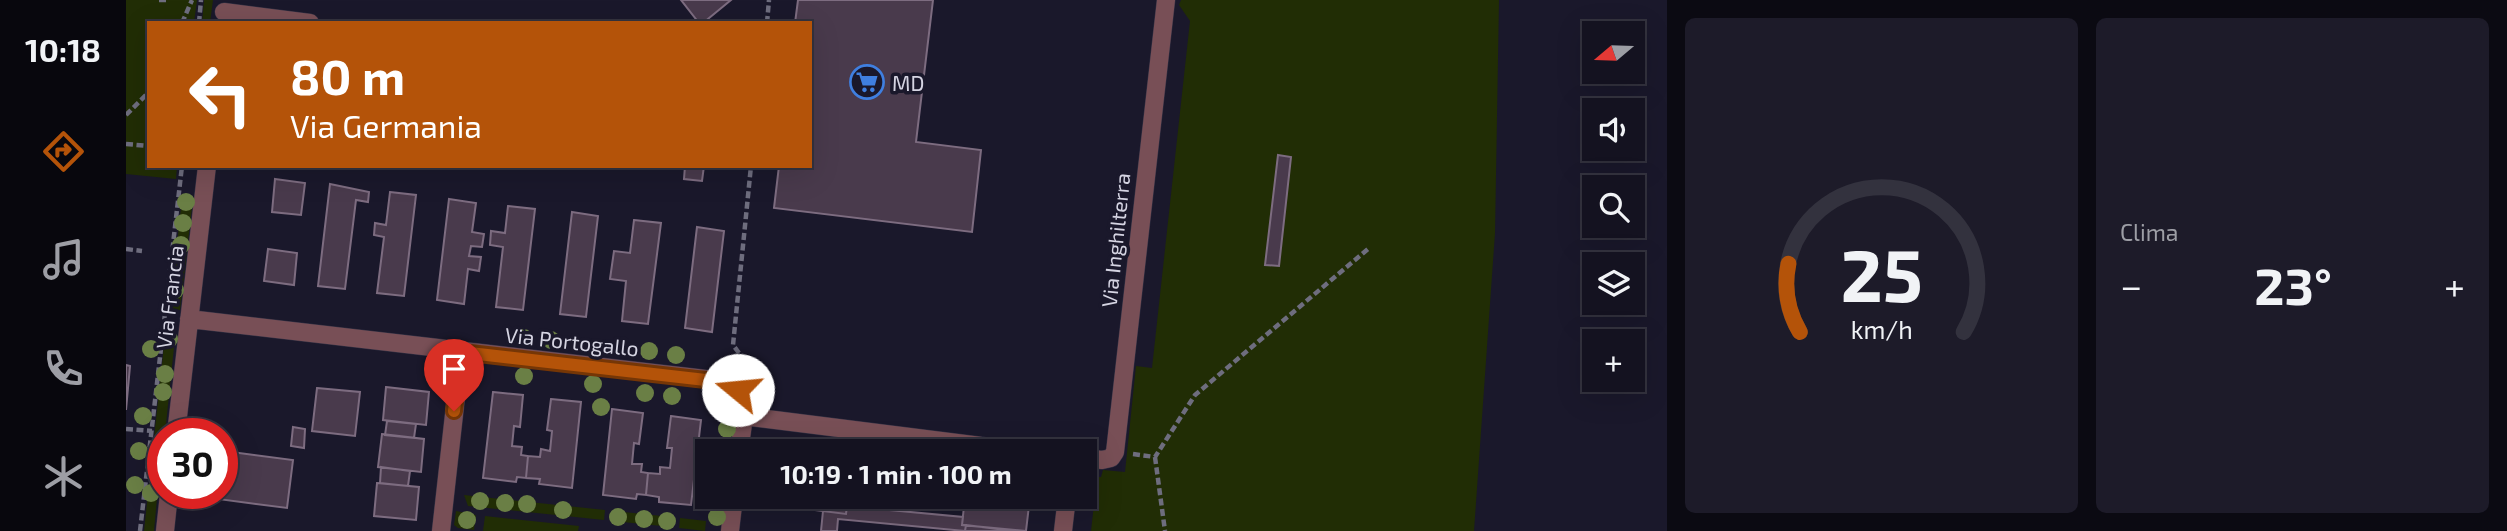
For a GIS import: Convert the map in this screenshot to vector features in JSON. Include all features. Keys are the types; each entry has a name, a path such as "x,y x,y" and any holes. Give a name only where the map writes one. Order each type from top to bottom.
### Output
{"street":[{"name":"Via Inghilterra","path":"1115,452 1166,0"},
{"path":"225,12 295,21"},
{"name":"Via Francia","path":"178,418 207,168"},
{"name":"Via Portogallo","path":"190,320 723,382 738,390 743,400 743,416"},
{"path":"441,531 461,352"},
{"path":"740,439 743,416 926,439"},
{"path":"1097,459 1111,458 1115,452"},
{"path":"165,531 167,509"},
{"path":"730,531 733,509"},
{"path":"1063,531 1066,509"}],"path":[{"path":"159,0 169,0"},
{"path":"183,21 192,0"},
{"path":"199,21 201,0"},
{"path":"767,21 769,0"},
{"path":"126,115 147,94"},
{"path":"126,144 147,146"},
{"path":"153,418 182,168"},
{"path":"739,353 733,345 751,168"},
{"path":"126,249 142,251"},
{"path":"1165,531 1155,457 1195,394 1368,249"},
{"path":"126,429 147,431"},
{"path":"1115,452 1155,457"},
{"path":"141,531 147,476"}],"green space":[{"path":"126,0 197,0 194,21 147,21 147,168 177,168 176,179 126,174"},
{"path":"204,0 213,0 210,21 202,21"},
{"path":"1181,0 1499,0 1495,233 1474,531 1091,531 1093,509 1097,509 1097,477 1101,477 1103,470 1125,472 1136,366 1152,368 1190,21 1179,5"},
{"path":"182,198 193,199 180,310 170,308"},
{"path":"166,327 176,328 167,418 156,418"},
{"path":"464,495 605,510 604,520 468,506"},
{"path":"147,503 147,509 156,509 154,531 144,531"},
{"path":"456,511 476,515 474,530 454,525"},
{"path":"614,511 672,517 671,527 613,521"},
{"path":"485,516 579,526 578,531 483,531"},
{"path":"680,518 706,521 705,531 679,528"}],"building":[{"path":"681,0 731,0 705,21 697,21"},
{"name":"MD","path":"798,0 933,0 916,142 981,150 972,232 774,208 779,168 812,168 812,21 795,21"},
{"path":"1278,155 1291,157 1279,266 1265,265"},
{"path":"685,168 704,168 702,181 684,179"},
{"path":"275,179 305,183 301,215 272,212"},
{"path":"330,184 369,192 368,202 356,200 345,289 318,286"},
{"path":"390,192 416,195 404,296 377,293 384,237 374,235 375,223 386,225"},
{"path":"449,199 476,203 472,232 484,234 482,247 471,246 469,256 481,257 479,271 468,269 464,304 437,300"},
{"path":"508,206 535,209 523,310 496,307 503,247 490,245 491,231 505,233"},
{"path":"572,212 598,216 586,317 560,314"},
{"path":"634,220 661,223 648,324 622,321 626,281 610,279 614,251 630,253"},
{"path":"697,227 724,231 712,332 685,328"},
{"path":"268,249 297,253 294,285 264,281"},
{"path":"126,365 130,366 126,410"},
{"path":"386,387 429,392 426,425 383,420"},
{"path":"317,388 360,392 355,436 312,431"},
{"path":"493,392 523,395 520,427 514,426 512,446 522,447 521,455 528,456 526,478 517,477 516,482 483,478"},
{"path":"551,399 581,402 572,488 539,484 540,479 526,478 528,456 540,457 541,449 550,451 552,431 547,430"},
{"path":"612,409 643,413 639,444 634,443 632,464 642,464 641,472 648,473 646,495 637,494 636,499 603,495"},
{"path":"671,416 701,420 699,439 695,439 691,505 659,502 659,497 646,495 648,473 660,474 660,467 670,468 672,448 667,448"},
{"path":"387,421 416,424 414,438 385,435"},
{"path":"293,427 305,429 304,448 291,446"},
{"path":"382,434 424,439 421,472 378,467"},
{"path":"238,453 293,460 287,508 238,502"},
{"path":"381,467 410,471 408,486 380,483"},
{"path":"377,483 419,487 416,520 374,516"},
{"path":"807,509 847,509 846,514"},
{"path":"847,509 879,509 963,517 962,525 966,525 965,531 838,519 837,531 821,531 823,511 846,514"},
{"path":"964,509 1029,509 1026,531 962,525"},
{"path":"966,525 1013,531 965,531"}],"place":[{"name":"MD","path":"867,82"}],"route":[{"path":"454,411 461,352 723,382 738,390"}]}
